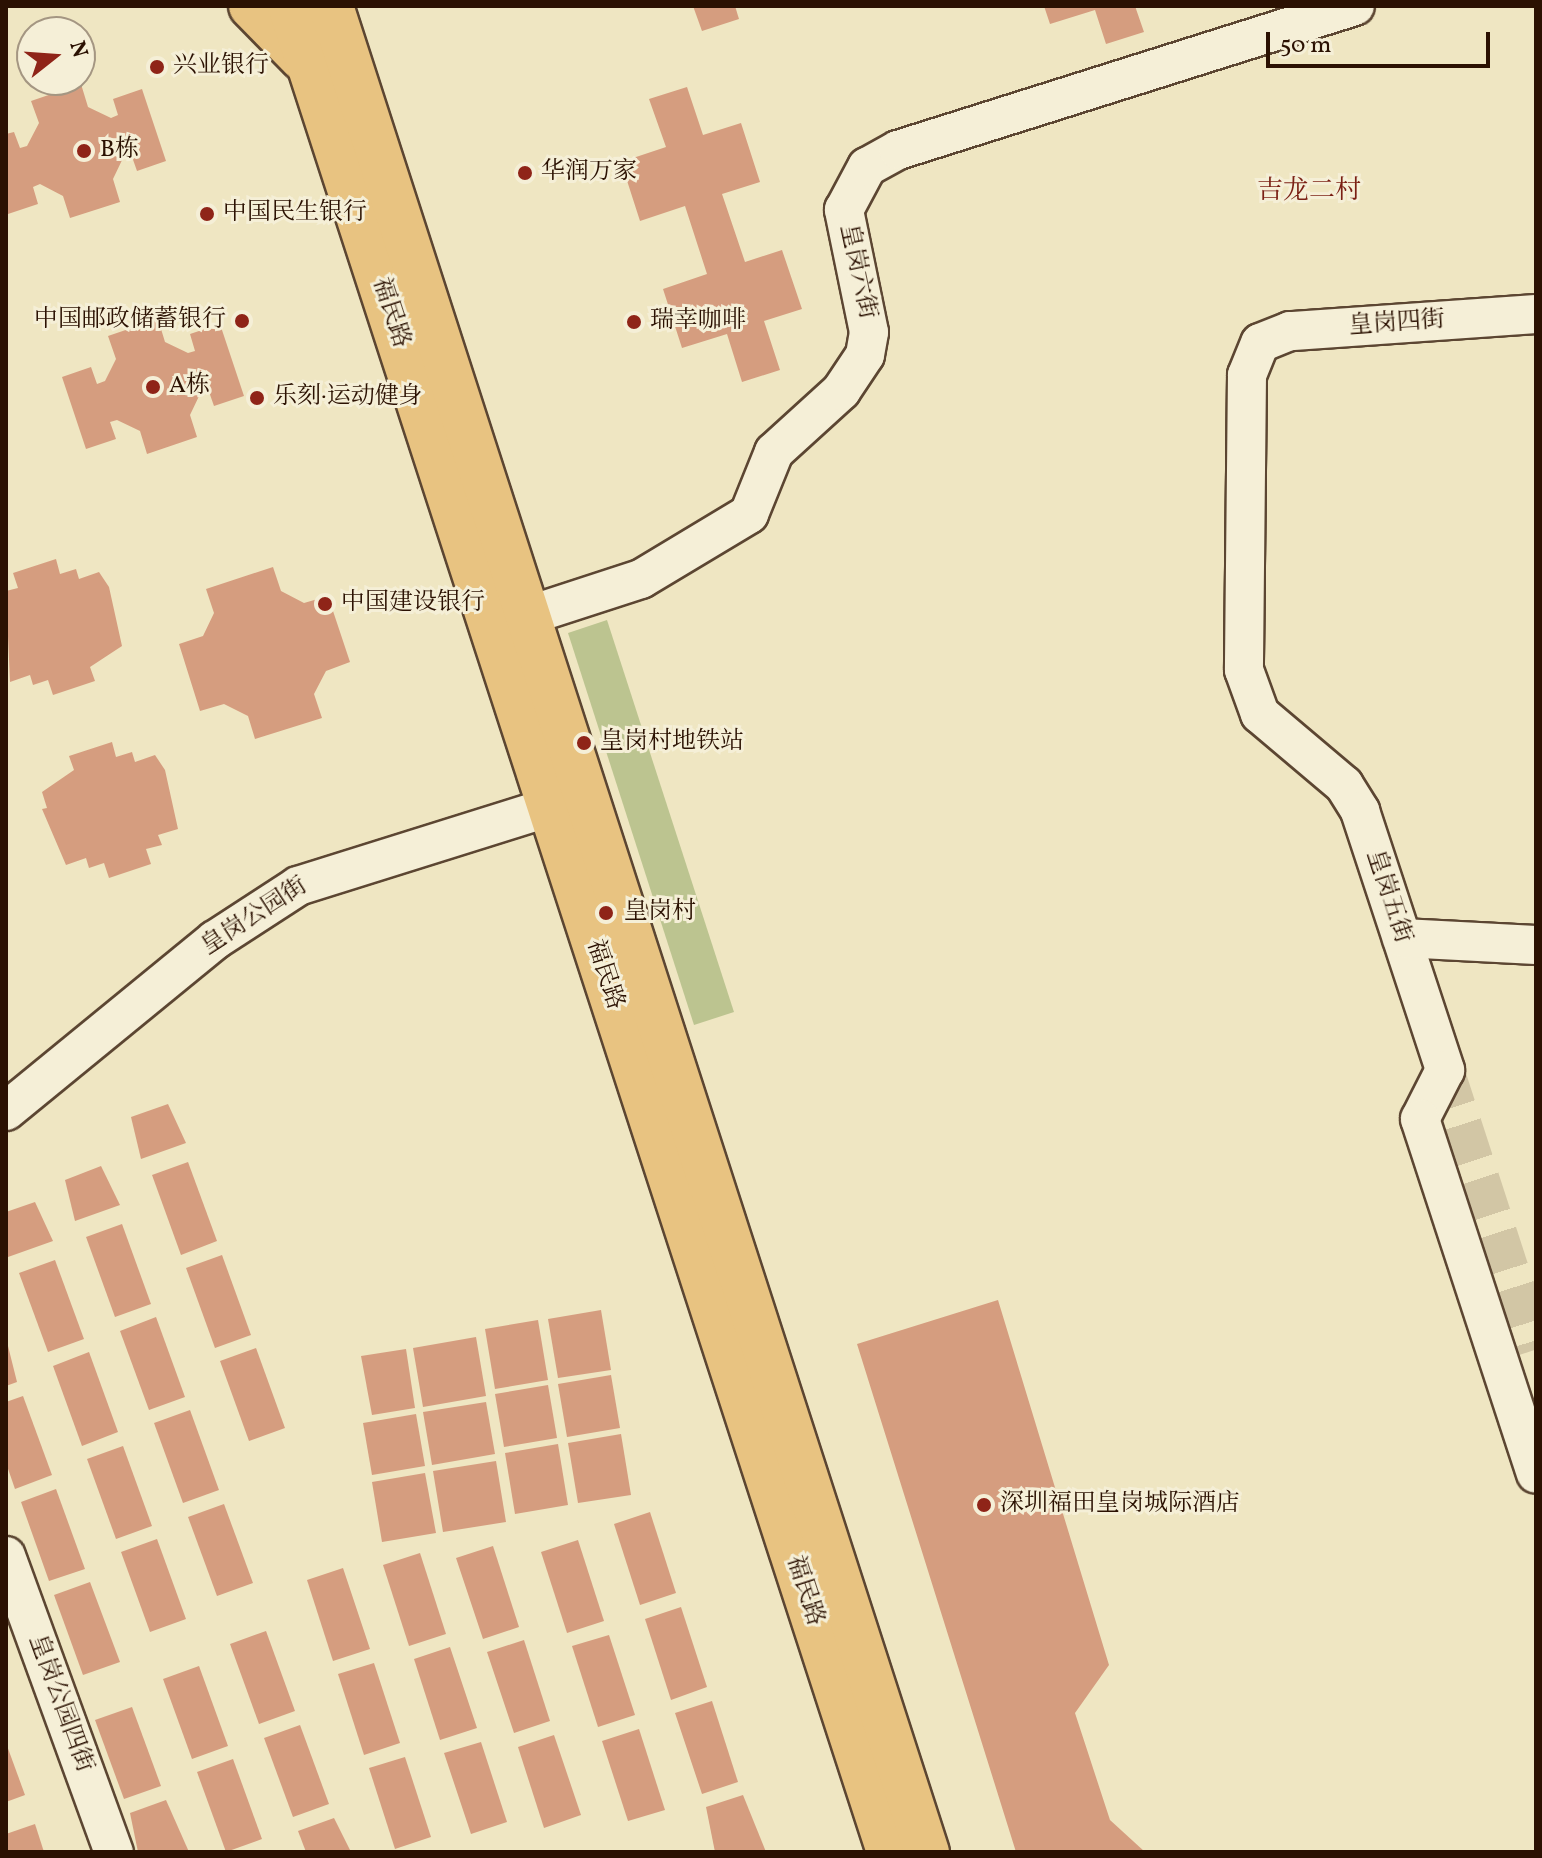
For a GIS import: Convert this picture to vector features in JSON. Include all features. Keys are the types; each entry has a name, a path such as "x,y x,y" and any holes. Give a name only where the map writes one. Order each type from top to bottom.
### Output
{"main road":[{"path":"251,6 333,74 349,6"},
{"name":"福民路","path":"290,6 333,74 527,616 927,1852"},
{"name":"福民路","path":"331,6 333,74 550,807 889,1852"}],"street":[{"name":"皇岗六街","path":"527,616 641,579 749,514 774,452 841,391 869,344 844,210 867,167 898,150 1355,6"},
{"name":"皇岗四街","path":"1260,343 1290,331 1536,314"},
{"name":"皇岗五街","path":"1260,343 1247,375 1247,686 1271,727 1353,798 1445,1070 1420,1119 1536,1473"},
{"name":"皇岗公园街","path":"6,1111 215,940 298,886 550,807"},
{"path":"1402,938 1536,945"},
{"name":"皇岗公园四街","path":"6,1556 114,1852"}],"green space":[{"path":"607,620 734,1012 694,1025 568,633"}],"building":[{"path":"693,6 735,6 739,19 702,31"},
{"path":"1044,6 1135,6 1144,32 1106,44 1095,10 1050,24"},
{"path":"687,87 703,135 741,123 760,182 722,194 745,262 782,250 802,309 764,321 780,370 742,382 727,334 682,348 663,289 707,274 685,206 640,221 621,162 666,147 649,99"},
{"name":"B栋","path":"142,89 166,161 137,171 131,154 124,156 113,179 120,202 70,218 63,196 40,184 33,187 38,204 8,214 6,134 14,132 20,148 27,146 39,123 31,101 46,96 85,96 88,107 111,118 118,115 113,99"},
{"name":"A栋","path":"158,319 165,342 188,353 195,351 190,334 220,324 244,396 214,406 208,389 201,392 190,415 197,437 147,454 140,431 117,420 110,422 116,439 86,449 62,377 91,367 97,384 105,381 116,359 108,336"},
{"path":"56,559 60,574 76,569 79,579 99,572 109,587 122,646 90,667 95,681 53,695 48,680 33,685 30,675 10,682 6,591 18,588 13,573"},
{"path":"273,567 281,591 304,603 328,596 350,662 326,671 314,694 322,718 255,739 248,716 224,704 200,711 179,644 203,636 214,613 206,589"},
{"path":"112,742 116,757 132,752 135,762 155,755 165,770 178,829 158,835 162,845 146,849 151,864 109,878 104,863 89,868 86,858 66,865 42,809 47,808 42,792 74,770 69,756"},
{"path":"168,1104 186,1143 141,1159 131,1117"},
{"path":"188,1162 217,1241 181,1255 152,1175"},
{"path":"101,1166 120,1205 75,1221 65,1180"},
{"path":"35,1202 53,1241 8,1257 6,1212"},
{"path":"122,1224 151,1304 115,1317 86,1237"},
{"path":"222,1255 251,1335 215,1348 186,1268"},
{"path":"55,1260 84,1339 48,1352 19,1273"},
{"name":"深圳福田皇岗城际酒店","path":"998,1300 1109,1665 1075,1713 1110,1820 1145,1852 1016,1852 857,1344"},
{"path":"601,1310 611,1370 558,1378 548,1319"},
{"path":"156,1317 185,1397 149,1410 120,1331"},
{"path":"538,1320 548,1380 495,1389 485,1329"},
{"path":"476,1337 486,1396 423,1407 413,1348"},
{"path":"6,1338 17,1382 6,1386"},
{"path":"256,1348 285,1428 249,1441 220,1361"},
{"path":"406,1349 415,1408 372,1415 361,1356"},
{"path":"89,1352 118,1432 82,1446 53,1366"},
{"path":"611,1375 620,1428 567,1437 558,1384"},
{"path":"548,1385 557,1438 504,1447 495,1394"},
{"path":"23,1396 52,1475 15,1489 6,1463 6,1402"},
{"path":"486,1402 495,1454 432,1465 423,1412"},
{"path":"190,1410 219,1490 183,1503 154,1423"},
{"path":"416,1414 425,1466 372,1475 363,1423"},
{"path":"621,1434 631,1495 578,1503 568,1443"},
{"path":"558,1444 568,1505 515,1514 505,1453"},
{"path":"123,1446 152,1526 116,1539 87,1459"},
{"path":"496,1461 506,1522 443,1532 433,1471"},
{"path":"425,1473 436,1533 382,1542 372,1482"},
{"path":"56,1489 85,1569 49,1581 21,1502"},
{"path":"224,1504 253,1583 217,1596 188,1517"},
{"path":"650,1512 676,1593 640,1605 614,1524"},
{"path":"157,1539 186,1619 150,1632 121,1552"},
{"path":"578,1540 604,1621 567,1633 541,1552"},
{"path":"493,1546 519,1627 483,1639 456,1558"},
{"path":"420,1553 446,1634 409,1646 383,1565"},
{"path":"343,1568 370,1649 333,1661 307,1580"},
{"path":"90,1582 120,1662 83,1675 54,1595"},
{"path":"681,1607 707,1687 671,1700 645,1619"},
{"path":"266,1631 295,1711 259,1724 230,1644"},
{"path":"609,1635 635,1715 598,1727 572,1646"},
{"path":"524,1640 550,1721 514,1733 487,1652"},
{"path":"450,1647 477,1728 440,1740 414,1659"},
{"path":"374,1663 400,1743 364,1755 338,1674"},
{"path":"199,1666 228,1746 192,1759 163,1679"},
{"path":"712,1701 738,1782 702,1794 675,1713"},
{"path":"132,1707 161,1786 124,1799 95,1720"},
{"path":"300,1725 329,1804 293,1817 264,1738"},
{"path":"639,1729 665,1810 628,1821 602,1741"},
{"path":"554,1735 581,1815 544,1828 518,1747"},
{"path":"481,1742 507,1822 471,1834 444,1753"},
{"path":"6,1743 25,1795 6,1802"},
{"path":"405,1757 431,1837 395,1849 369,1768"},
{"path":"233,1759 262,1839 226,1852 197,1772"},
{"path":"743,1795 766,1852 715,1852 706,1807"},
{"path":"166,1800 189,1852 138,1852 130,1813"},
{"path":"334,1818 351,1852 306,1852 298,1831"},
{"path":"35,1824 44,1852 6,1852 6,1834"}],"tunnel":[{"path":"1445,1070 1536,1350"}],"place":[{"name":"兴业银行","path":"157,67"},
{"name":"B栋","path":"84,151"},
{"name":"华润万家","path":"525,173"},
{"name":"中国民生银行","path":"207,214"},
{"name":"中国邮政储蓄银行","path":"242,321"},
{"name":"瑞幸咖啡","path":"634,322"},
{"name":"A栋","path":"153,387"},
{"name":"乐刻·运动健身","path":"257,398"},
{"name":"中国建设银行","path":"325,604"},
{"name":"皇岗村地铁站","path":"584,743"},
{"name":"皇岗村","path":"606,913"},
{"name":"深圳福田皇岗城际酒店","path":"984,1505"}],"district":[{"name":"吉龙二村","path":"1309,192"}]}
